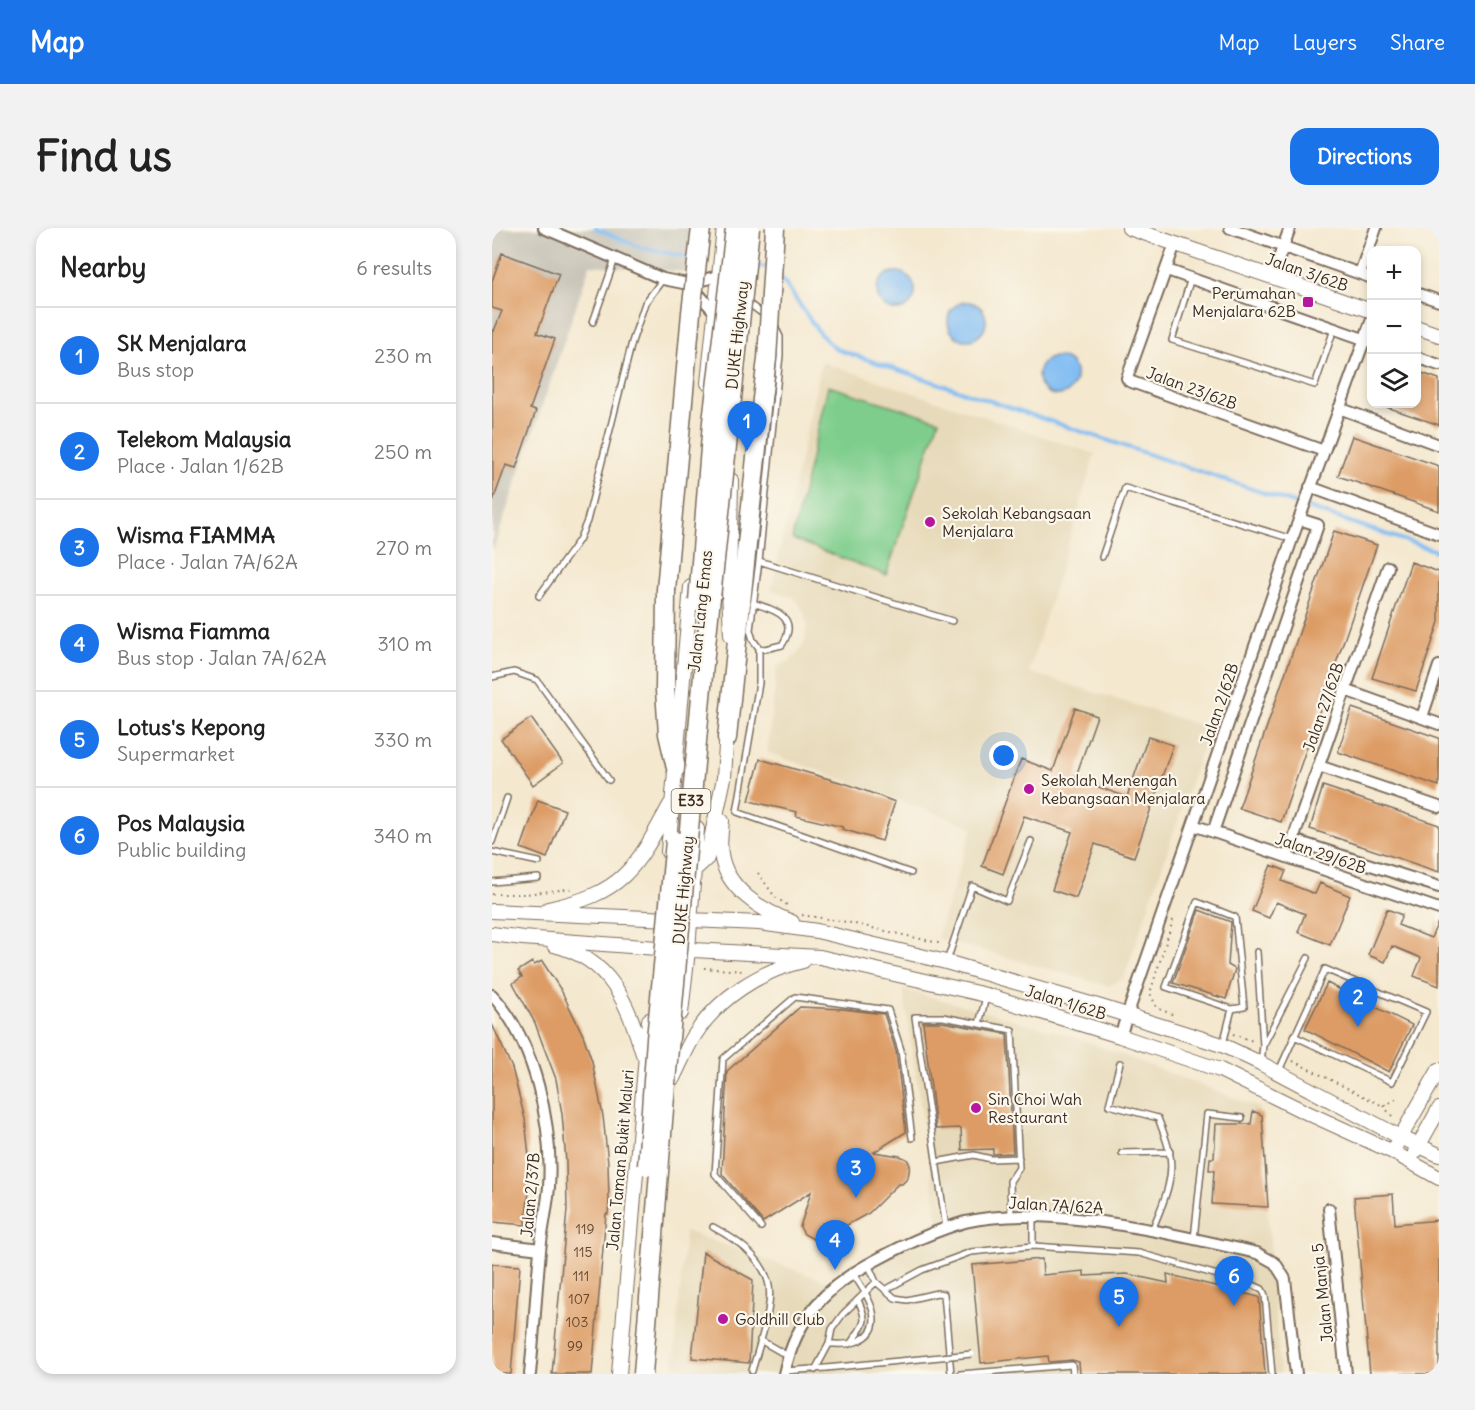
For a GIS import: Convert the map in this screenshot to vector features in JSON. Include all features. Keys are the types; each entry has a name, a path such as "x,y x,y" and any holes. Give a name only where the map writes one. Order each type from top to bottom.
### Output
{"highway":[{"path":"676,768 668,734 666,712 664,628 691,313 701,228"},
{"name":"DUKE Highway","path":"633,1374 656,1039 695,639 712,422 735,228"},
{"path":"727,738 767,359 775,228"},
{"name":"DUKE Highway","path":"643,1374 666,1083 704,664 753,229"}],"main road":[{"name":"Jalan Lang Emas","path":"674,799 714,311 723,228"},
{"name":"Jalan 3/62B","path":"1129,228 1367,310"},
{"name":"Jalan Lang Emas","path":"688,950 708,694 748,303 753,229"},
{"path":"1421,329 1439,335"},
{"path":"731,470 729,590 731,640 721,854 730,876 760,908 817,931"},
{"path":"695,869 707,858 724,778"},
{"path":"492,911 528,913 575,903 604,891 629,872 648,846 674,799"},
{"path":"657,948 674,799"},
{"name":"Jalan 1/62B","path":"528,913 759,923 817,931 946,962 1127,1015 1224,1039 1260,1063 1400,1137 1439,1155"},
{"path":"492,934 523,938 561,947 584,957 599,968 624,999 644,1061"},
{"name":"Jalan 1/62B","path":"523,938 820,957 986,995 1120,1036 1220,1070 1393,1152 1439,1178"},
{"name":"Jalan Taman Bukit Maluri","path":"619,1374 644,1061 657,948"},
{"path":"650,1374 673,1078 688,950"},
{"path":"673,1078 693,1038 718,1006 768,972 820,957"},
{"path":"1393,1152 1439,1070"},
{"path":"1410,1161 1439,1109"}],"street":[{"path":"544,228 663,279 688,284 718,273"},
{"name":"Jalan 3/62B","path":"1230,228 1367,276"},
{"path":"1272,277 1290,228"},
{"path":"1360,273 1376,228"},
{"path":"1175,244 1167,270 1367,341"},
{"name":"Jalan 23/62B","path":"1167,270 1127,374 1129,381 1324,451"},
{"path":"688,284 714,311"},
{"path":"1421,295 1439,301"},
{"name":"Jalan 2/62B","path":"1120,1036 1299,519 1339,408 1367,343"},
{"path":"1421,359 1439,364"},
{"path":"1339,408 1439,445"},
{"path":"1311,487 1439,534"},
{"path":"1213,832 1318,525 1299,519"},
{"name":"Jalan 27/62B","path":"1287,857 1388,567"},
{"path":"1422,717 1439,666"},
{"path":"1345,690 1439,724"},
{"path":"1319,766 1439,807"},
{"name":"Jalan 29/62B","path":"1193,825 1439,909"},
{"name":"Jalan 29/62B","path":"1293,840 1439,887"},
{"name":"Jalan 2/37B","path":"492,994 515,1028 527,1053 538,1085 549,1151 549,1188 540,1249 530,1374"},
{"name":"Jalan Manja 5","path":"1329,1209 1346,1374"},
{"name":"Jalan 7A/62A","path":"785,1373 792,1344 813,1308 832,1287 868,1264 920,1237 966,1222 1011,1215 1127,1225 1257,1253 1275,1263 1285,1279 1296,1374"},
{"path":"492,1243 540,1249"}],"lane":[{"path":"593,322 615,259"},
{"path":"1191,278 1172,340 1315,385 1334,329"},
{"path":"539,596 579,540 586,521 632,342 645,303 663,279"},
{"path":"748,303 769,318 780,337 780,355 750,630 759,648 759,683 737,812 910,873"},
{"path":"1102,557 1125,488 1292,539"},
{"path":"759,561 952,621"},
{"path":"753,603 775,610 785,618 788,625 789,635 782,645 759,648"},
{"path":"492,677 514,672 537,680 609,780"},
{"path":"492,842 507,798"},
{"path":"946,962 972,886 1007,901 1031,841"},
{"path":"492,852 539,862"},
{"path":"492,882 538,878"},
{"path":"1197,902 1236,917 1244,1007 1232,1010 1166,987 1197,902"},
{"path":"1257,952 1263,1046 1260,1063"},
{"path":"1263,1046 1308,958"},
{"path":"1278,1072 1294,1035 1325,969 1426,1012 1392,1082 1294,1035"},
{"path":"979,1024 986,995"},
{"path":"760,1227 715,1174 723,1059 795,997 888,1010 901,1050 912,1138"},
{"path":"1224,1039 1232,1010"},
{"path":"946,1228 915,1017 943,1017 1012,1030 1019,1168 1010,1181 1011,1215"},
{"path":"1120,1063 1109,1105 1158,1118 1170,1152 1170,1179 1152,1230"},
{"path":"1194,1239 1207,1114 1242,1118"},
{"path":"1122,1153 1170,1152"},
{"path":"936,1162 974,1155 991,1159 1019,1158"},
{"path":"1032,1246 1033,1216"},
{"path":"713,1227 736,1239 756,1261 768,1281 769,1303 752,1371"},
{"path":"885,1290 922,1270 971,1252 1032,1246 1138,1252 1262,1289 1265,1295 1272,1374"},
{"path":"868,1264 876,1282 895,1298 907,1300 937,1293 944,1294 951,1374"},
{"path":"829,1344 850,1344 866,1338 873,1325 874,1310 866,1292 853,1273"},
{"path":"815,1370 829,1344 832,1329 843,1314 876,1282"},
{"path":"850,1344 864,1324 865,1316 858,1300"},
{"path":"760,1340 788,1356"},
{"path":"785,1373 972,1354"},
{"path":"960,1374 1072,1365 1073,1374"}],"path":[{"path":"758,873 775,897 793,909"},
{"path":"492,894 526,894 582,887"},
{"path":"1176,912 1150,993 1157,1008 1176,1016"},
{"path":"802,915 952,945"},
{"path":"704,968 746,972"},
{"path":"1224,1039 1263,1046"},
{"path":"1285,1057 1383,1106 1398,1098"}],"shaded area":[{"path":"492,228 704,228 702,273 590,265 492,553"},
{"path":"822,362 1095,454 1029,672 1209,728 1124,978 1109,986 937,938 973,827 767,752 777,667 790,661 799,652 805,640 807,627 805,614 798,602 793,597 771,590"},
{"path":"903,989 1072,1036 1260,1108 1280,1374 673,1374 685,1231 826,1281 938,1220"}],"green space":[{"path":"828,386 939,420 886,575 792,539"}],"water":[{"path":"896,272 910,277 915,291 910,305 896,310 882,305 877,291 882,277"},
{"path":"967,302 981,307 986,321 981,335 967,340 953,335 948,321 953,307"},
{"path":"1057,357 1071,362 1076,376 1071,390 1057,395 1043,390 1038,376 1043,362"}],"building":[{"path":"502,253 559,274 537,333 555,339 530,409 536,411 516,468 506,465 493,501 492,330 494,331 502,311 492,308 492,281"},
{"path":"1421,373 1439,379 1439,425 1389,408 1421,408"},
{"path":"1352,436 1439,466 1439,511 1338,476"},
{"path":"1334,531 1377,545 1281,822 1239,808"},
{"path":"1411,562 1439,572 1439,622 1416,691 1372,678"},
{"path":"1075,708 1097,716 1075,779 1127,797 1148,737 1173,745 1134,857 1095,844 1076,898 1052,890 1072,832 1024,816 1003,874 982,866 1021,759 1053,771"},
{"path":"1352,708 1439,738 1439,786 1338,752"},
{"path":"531,718 563,763 533,785 501,739"},
{"path":"760,759 850,785 895,802 882,841 842,829 843,827 796,816 797,812 749,801"},
{"path":"1323,786 1439,825 1439,872 1310,829"},
{"path":"538,800 565,810 547,858 521,848"},
{"path":"1271,865 1286,871 1282,881 1315,894 1320,883 1350,896 1330,945 1298,932 1305,914 1276,902 1269,918 1252,911"},
{"path":"1387,909 1402,915 1398,925 1431,938 1439,920 1439,986 1414,976 1421,958 1392,946 1385,962 1368,955"},
{"path":"1199,910 1231,922 1228,965 1235,969 1226,999 1173,983"},
{"path":"542,961 561,990 583,1035 592,1061 603,1116 609,1201 592,1374 552,1374 567,1210 562,1114 556,1079 535,1023 513,983 522,977 518,971 532,962 534,965"},
{"path":"1327,983 1412,1025 1389,1072 1305,1029"},
{"path":"800,1007 884,1014 896,1051 906,1132 874,1152 900,1156 907,1159 910,1165 908,1178 902,1184 898,1184 869,1213 815,1240 804,1234 800,1227 811,1192 763,1222 722,1174 727,1071"},
{"path":"923,1022 942,1022 1007,1034 1013,1153 993,1154 993,1149 962,1150 961,1128 936,1129"},
{"path":"492,1024 512,1068 525,1119 531,1175 525,1225 492,1222"},
{"path":"1253,1111 1262,1115 1268,1207 1212,1204 1214,1170 1209,1170 1210,1158 1214,1158 1216,1124 1251,1124"},
{"path":"1393,1194 1395,1224 1439,1220 1439,1374 1370,1374 1354,1197"},
{"name":"Goldhill Club","path":"703,1252 753,1280 749,1363 692,1358"},
{"path":"1042,1259 1043,1275 1084,1271 1084,1276 1127,1274 1168,1283 1167,1274 1259,1297 1265,1374 1080,1374 1079,1362 1072,1360 1049,1362 1048,1356 981,1363 972,1265"},
{"path":"492,1264 520,1266 511,1374 492,1374"}],"waterway":[{"path":"595,228 639,247 692,258"},
{"path":"750,265 767,267"},
{"path":"777,275 820,334 836,349 1439,552"}],"place":[{"name":"Perumahan Menjalara 62B","path":"1308,302"},
{"name":"SK Menjalara","path":"747,451"},
{"name":"Sekolah Kebangsaan Menjalara","path":"930,522"},
{"name":"Sekolah Menengah Kebangsaan Menjalara","path":"1029,789"},
{"name":"Telekom Malaysia","path":"1358,1027"},
{"name":"Sin Choi Wah Restaurant","path":"976,1108"},
{"name":"Wisma FIAMMA","path":"856,1198"},
{"name":"Wisma Fiamma","path":"835,1270"},
{"name":"Pos Malaysia","path":"1234,1306"},
{"name":"Goldhill Club","path":"723,1319"},
{"name":"Lotus's Kepong","path":"1119,1327"}]}
